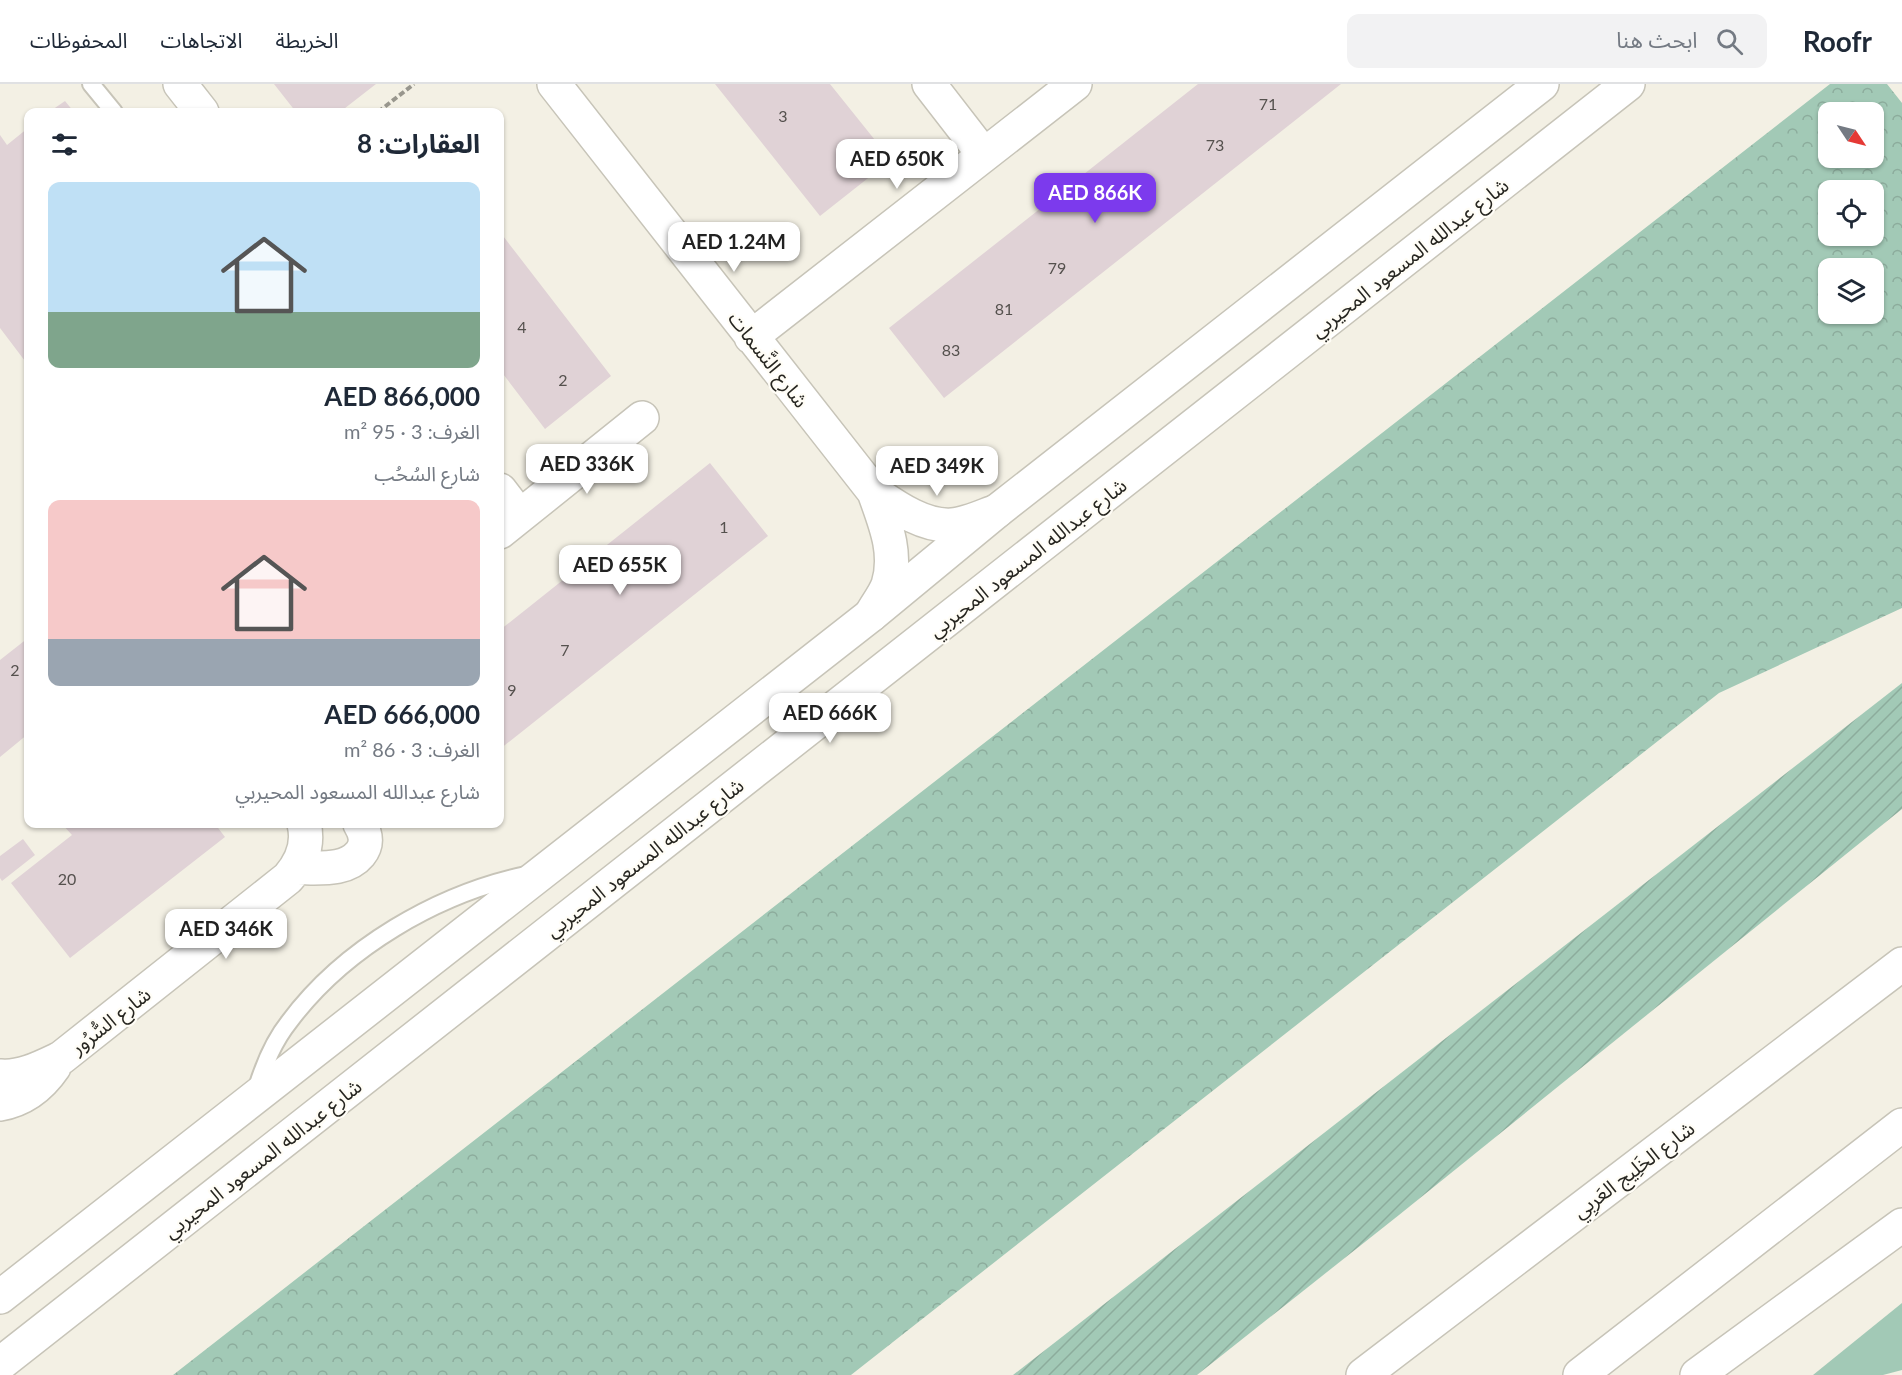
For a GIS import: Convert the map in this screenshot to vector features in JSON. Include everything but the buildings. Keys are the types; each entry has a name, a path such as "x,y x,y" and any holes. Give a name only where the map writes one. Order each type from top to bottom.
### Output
{"main road":[{"path":"180,84 199,108"},
{"name":"شارع النَّسمات","path":"554,84 874,492 893,505 936,524 953,525 997,511"},
{"path":"929,84 984,155"},
{"path":"751,337 1075,84"},
{"path":"0,1297 871,615 997,511 1542,84"},
{"name":"شارع عبدالله المسعود المحيربي","path":"0,1364 1628,84"},
{"path":"504,504 510,524 642,418"},
{"name":"شارع النَّسمات","path":"871,615 887,588 892,568 891,541 874,492"},
{"name":"شارع السُّرُور","path":"0,1104 19,1099 34,1089 48,1076 61,1058 288,878 297,868 303,855 306,841 304,828"},
{"path":"297,868 346,865 362,851 366,842 362,828"},
{"name":"شارع الخَلِيج العَربِي","path":"1363,1375 1902,964"},
{"name":"شارع السُّرُور","path":"0,1077 29,1071 61,1058"},
{"path":"1580,1375 1902,1125"},
{"path":"1697,1375 1902,1225"}],"lane":[{"path":"91,84 111,108"},
{"path":"254,1098 262,1071 288,1023 306,1001 352,958 404,923 451,900 487,886 544,871"}],"path":[{"path":"383,108 414,84"}],"green space":[{"path":"1830,84 1887,84 1902,103 1902,608 1719,693 851,1375 173,1375"},
{"path":"1902,683 1902,809 1197,1375 1013,1375"},
{"path":"1902,1303 1902,1370 1883,1375 1813,1375"}]}
